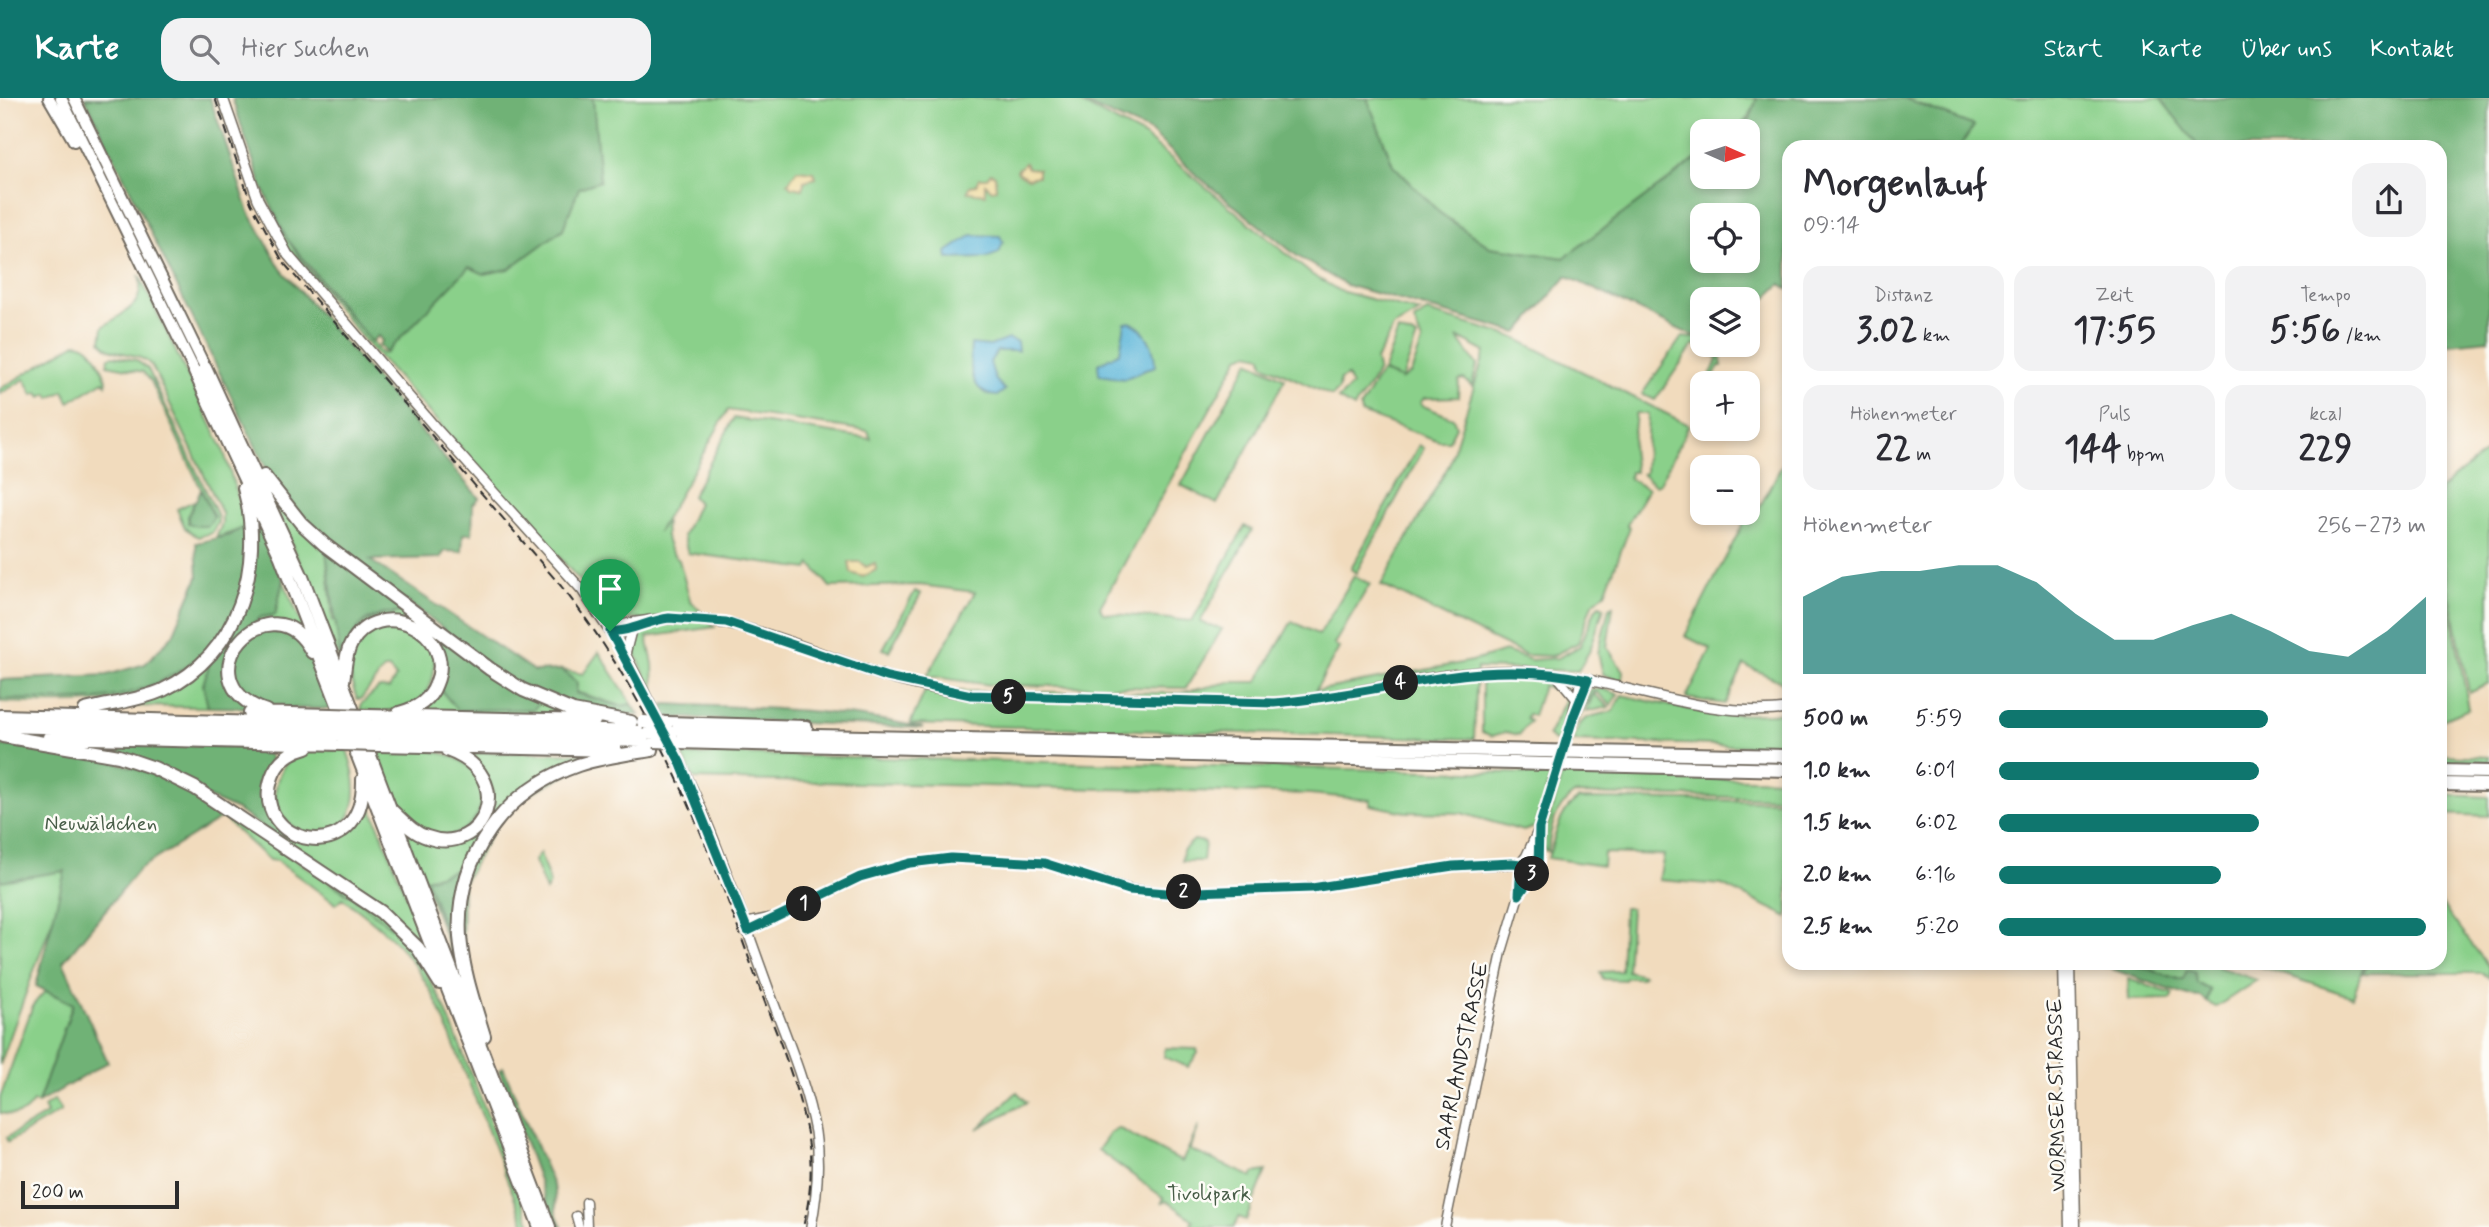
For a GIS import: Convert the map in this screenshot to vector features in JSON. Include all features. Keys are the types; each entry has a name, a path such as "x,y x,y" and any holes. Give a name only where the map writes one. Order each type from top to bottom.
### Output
{"highway":[{"path":"49,98 82,154 95,169"},
{"path":"61,98 200,370 247,454 298,566 549,1227"},
{"path":"74,98 200,370 229,443 281,557 540,1227"},
{"path":"85,710 136,699 176,683 206,658 235,618 246,591 253,538 247,502 229,443"},
{"path":"247,454 283,503 317,538 490,670 550,703 648,736"},
{"path":"343,685 351,645 370,625 398,620 425,632 439,658 435,687 414,708 381,716 372,730"},
{"path":"325,671 300,634 287,626 266,625 244,635 230,658 232,684 247,703 272,714 335,732"},
{"path":"0,708 272,714"},
{"path":"0,716 335,732 372,730 436,746 466,758 481,772 489,800 478,825 455,839 435,840 420,835 389,808"},
{"path":"381,716 673,737 831,728 903,737 1782,756"},
{"path":"1,733 372,730 648,736 757,745 1782,769"},
{"path":"335,732 292,752 273,773 268,794 277,819 290,832 304,838 324,839 347,828 360,808 363,769"},
{"path":"1,733 100,752 144,764 180,779 239,815 381,912 404,933 428,962 468,1040"},
{"path":"436,746 648,736"},
{"path":"499,1095 461,947 461,903 474,855 505,811 537,785 648,736"},
{"path":"2447,771 2489,772"},
{"path":"2447,784 2489,785"}],"main road":[{"path":"223,98 258,199 276,237 308,280 374,357 550,553 610,630 673,737 793,1054 812,1121 817,1174 811,1227"},
{"path":"610,630 621,624 686,617 726,622 922,687 990,696 1274,703 1318,699 1440,675 1504,671 1555,674 1706,708 1748,711 1782,709"},
{"path":"610,630 621,632 649,620"},
{"path":"625,654 632,627"}],"street":[{"path":"1555,674 1576,698"},
{"path":"1574,715 1576,698 1585,680"},
{"path":"1574,715 1585,680"},
{"name":"SAARLANDSTRASSE","path":"1445,1227 1452,1183 1501,960 1519,895 1523,863 1539,828 1574,715"},
{"name":"SAARLANDSTRASSE","path":"1519,895 1538,868 1539,828"},
{"path":"747,927 772,918 842,884 882,870 951,858 1044,863 1129,890 1167,893 1312,888 1453,866 1523,863 1537,859"},
{"path":"1523,863 1533,873"},
{"path":"2063,970 2069,1227"},
{"name":"WORMSER STRASSE","path":"2071,970 2076,1227"},
{"path":"586,1202 587,1227"},
{"path":"576,1216 579,1227"}],"green space":[{"path":"85,98 210,98 249,212 281,269 479,498 473,504 472,534 463,534 462,552 445,551 440,558 370,560 534,671 562,670 577,683 576,693 620,706 632,704 639,715 600,712 541,700 534,709 457,710 440,689 444,629 406,601 398,613 385,613 367,620 340,656 324,537 293,506 271,478"},
{"path":"232,98 593,98 600,181 579,188 563,229 509,269 484,274 469,267 386,353 379,345 382,341 378,336 371,342 287,239 262,187"},
{"path":"590,98 1071,98 1144,136 1311,274 1340,291 1420,312 1393,327 1376,360 1378,369 1373,380 1354,408 1338,399 1352,386 1347,376 1340,380 1339,389 1332,396 1263,364 1262,356 1249,353 1239,357 1100,607 1103,613 1192,621 1245,526 1252,530 1200,622 1222,629 1186,688 991,685 927,676 975,592 919,585 830,587 811,564 808,569 688,553 683,536 698,503 692,496 734,418 871,439 868,431 728,410 658,532 666,521 667,542 679,560 690,600 715,627 647,637 653,664 654,696 631,643 634,632 640,627 639,618 620,621 615,616 610,617 551,547 368,345 287,247 262,200 263,198 303,262 382,354 386,353"},
{"path":"1072,98 1367,98 1393,165 1440,213 1490,247 1564,258 1690,164 1690,189 1760,189 1760,119 1750,119 1757,98 1903,98 1974,126 1964,140 1782,140 1782,285 1760,304 1760,287 1690,287 1690,335 1567,276 1518,333 1346,285 1297,256 1195,174 1151,132"},
{"path":"1367,98 1757,98 1746,119 1690,119 1690,164 1564,258 1490,247 1440,213 1393,165"},
{"path":"1903,98 2160,98 2193,140 1964,140 1974,126"},
{"path":"2160,98 2489,98 2489,340 2447,344 2447,140 2193,140"},
{"path":"139,275 223,449 247,527 216,538 222,524 222,513 152,366 139,357 112,350 101,341 103,327 132,307 136,301 140,286"},
{"path":"1427,312 1513,337 1689,425 1660,483 1655,485 1642,474 1645,473 1648,414 1636,414 1632,449 1635,472 1630,472 1629,479 1648,489 1627,525 1630,527 1605,593 1592,604 1578,643 1552,656 1525,655 1381,585 1449,465 1485,352 1457,337 1477,365 1472,386 1464,379 1459,380 1458,397 1424,398 1421,402 1421,405 1453,418 1456,427 1449,441 1439,441 1361,413 1360,408 1381,372 1402,379 1411,373 1422,342 1414,321"},
{"path":"1398,331 1417,337 1402,379 1383,372"},
{"path":"1682,337 1690,338 1690,350 1655,400 1642,394"},
{"path":"76,343 92,351 107,380 106,384 104,381 69,402 64,391 50,398 48,394 41,397 38,393 33,395 25,379 0,394 0,389"},
{"path":"109,357 136,360 148,369 217,514 218,522 212,533 198,537 185,528 177,509 194,501 188,523 214,517 151,381 143,372 107,365"},
{"path":"1720,357 1722,366 1712,371"},
{"path":"1249,361 1285,379 1217,504 1181,485"},
{"path":"1419,445 1424,448 1356,573 1351,569"},
{"path":"2489,450 2489,683 2469,692 2447,580 2447,483"},
{"path":"1782,465 1782,682 1744,665 1725,704 1686,698 1711,649 1685,636 1742,525 1760,525 1760,506"},
{"path":"267,485 326,547 333,621 359,626 385,613 393,615 402,607 441,636 445,670 440,689 540,701 579,715 413,713 442,675 422,627 370,623 343,669"},
{"path":"201,490 214,517 208,526 188,523 188,516"},
{"path":"259,518 283,580 275,615 261,617 245,630 267,630 297,639 313,659 332,709 208,707 203,685 209,665 198,658 150,686 127,694 80,700 0,699 0,680 107,675 145,664 173,635 198,577 196,543 230,535"},
{"path":"1354,576 1370,584 1334,644 1339,648 1315,691 1477,660 1505,651 1531,660 1558,658 1580,646 1596,608 1600,605 1604,607 1590,650 1578,671 1477,668 1474,739 910,724 925,691 1181,693 1229,682 1257,682 1292,621 1319,635"},
{"path":"283,580 306,634 301,629 245,630 261,617 275,615"},
{"path":"915,591 921,594 889,651 883,649"},
{"path":"2447,591 2469,709 2447,718"},
{"path":"1613,606 1607,647 1623,671 1622,682 1603,674 1598,653 1609,608"},
{"path":"396,624 418,635 432,650 434,668 430,686 419,700 406,707 383,711 361,710 361,704 379,688 389,689 396,677 389,669 384,669 361,699 357,699 351,672 355,649 370,632"},
{"path":"599,652 632,704 621,706 576,692 577,683 562,670 583,674"},
{"path":"198,657 180,674 139,694 93,702 0,702 0,699 80,700 127,693 150,686 174,674"},
{"path":"205,663 209,665 203,685 208,707 126,706"},
{"path":"1496,675 1529,676 1562,685 1572,702 1561,739 1554,741 1548,735 1564,703 1564,692 1555,686 1552,689 1543,685 1533,716 1528,714 1526,719 1530,721 1519,735 1506,732 1492,736 1482,732 1482,679"},
{"path":"1590,689 1603,689 1618,694 1611,705 1598,693 1593,692 1574,728"},
{"path":"1594,694 1609,707 1586,712"},
{"path":"1622,695 1726,714 1782,713 1782,747 1573,741 1583,720 1613,711"},
{"path":"664,704 859,716 923,728 663,717"},
{"path":"97,743 264,747 271,762 265,787 287,835 275,836 237,810 97,749"},
{"name":"Neuwäldchen","path":"0,745 74,754 148,772 193,793 221,818 139,869 63,962 108,1062 38,1103 73,1004 36,986 65,871 0,881"},
{"path":"347,750 355,788 350,814 336,829 318,834 299,830 284,818 276,798 280,773 285,765 300,754"},
{"path":"377,750 433,751 451,756 470,768 480,784 482,801 476,816 465,828 450,835 432,835 413,824 396,799"},
{"path":"473,752 609,754 508,804 461,887 426,879 475,1015 401,822 426,842 440,845 458,843 493,794"},
{"path":"717,754 1551,774 1535,827 1523,831 1461,813 1406,812 1370,805 1370,800 1310,794 694,779 683,756"},
{"path":"0,755 113,771 54,915 0,1065"},
{"path":"2447,755 2489,757 2489,762 2447,761"},
{"path":"1562,774 1782,780 1782,798 1574,794 1562,806 1555,819 1548,851 1544,850 1546,830"},
{"path":"196,793 362,904 396,930 417,956 444,1006 532,1227 526,1227 439,1007 409,958 386,933 342,898 336,904 277,861 269,860"},
{"path":"366,794 435,968 423,952 275,836 350,831 363,812"},
{"path":"2447,795 2489,797 2489,816 2447,814"},
{"path":"1579,799 1782,801 1782,914 1722,885 1659,880 1664,855 1604,853 1603,866 1548,858 1562,817"},
{"path":"1194,840 1205,842 1203,861 1182,861 1183,850"},
{"path":"540,853 550,884 546,891 534,861"},
{"path":"458,869 463,874 462,974 426,879"},
{"path":"1624,908 1631,908 1627,971 1644,975 1641,978 1625,980 1603,979 1600,972 1621,971"},
{"path":"2447,911 2489,967 2489,978 2483,973 2363,973 2364,970 2447,970"},
{"path":"2115,970 2152,970 2178,979 2183,979 2187,970 2195,972 2197,983 2210,990 2207,1002 2201,997 2188,996"},
{"path":"2151,970 2227,970 2257,980 2216,1007 2207,1002 2210,990"},
{"path":"2270,970 2362,970 2353,997"},
{"path":"2128,979 2173,994 2170,999 2129,1000"},
{"path":"45,991 73,1003 38,1103 33,1102 19,1114 0,1113 0,1098 33,1005"},
{"path":"1165,1048 1197,1049 1198,1053 1188,1067 1164,1057"},
{"path":"503,1067 555,1190 556,1213 562,1227 556,1227 499,1070"},
{"path":"1017,1092 1027,1102 979,1128"},
{"path":"54,1100 61,1111 8,1142 6,1138 47,1114 44,1107"},
{"name":"Tivolipark","path":"1199,1126 1190,1150 1252,1177 1254,1173 1266,1171 1246,1220 1239,1217 1234,1227 1196,1227 1191,1223 1193,1220 1167,1201 1162,1202 1164,1198 1098,1150 1111,1132 1118,1128 1182,1162"}],"sand":[{"path":"1025,163 1028,168 1038,169 1038,176 1028,178 1018,173 1017,170"},
{"path":"797,170 814,172 816,178 804,181 803,189 791,187 788,183"},
{"path":"991,173 995,175 996,189 992,190 985,184 985,194 968,192 970,186 976,185 979,178 987,178"},
{"path":"849,562 860,562 866,567 875,563 876,570 863,577 851,573"}],"water":[{"path":"972,235 1000,236 1003,242 999,253 986,258 948,259 947,252"},
{"path":"1130,322 1141,329 1149,340 1155,366 1124,379 1099,375 1098,364 1120,352 1125,323"},
{"path":"1008,339 1017,342 1018,351 997,351 990,362 995,379 1005,390 997,396 988,394 982,391 973,378 971,344 990,346"}],"railway":[{"path":"215,98 251,203 283,262 561,586 626,680 653,729 701,832 797,1092 811,1163 810,1191 803,1227"}],"route":[{"path":"669,618 726,622 754,629 922,687 1000,697 1274,703 1318,699 1440,675 1480,671 1534,672 1588,680 1574,715 1539,828 1538,868 1519,895 1521,864 1512,863 1453,866 1292,890 1167,893 1129,890 1044,863 963,857 910,863 860,877 748,931 680,762 625,654 610,631 621,632 649,620 669,618"}]}
